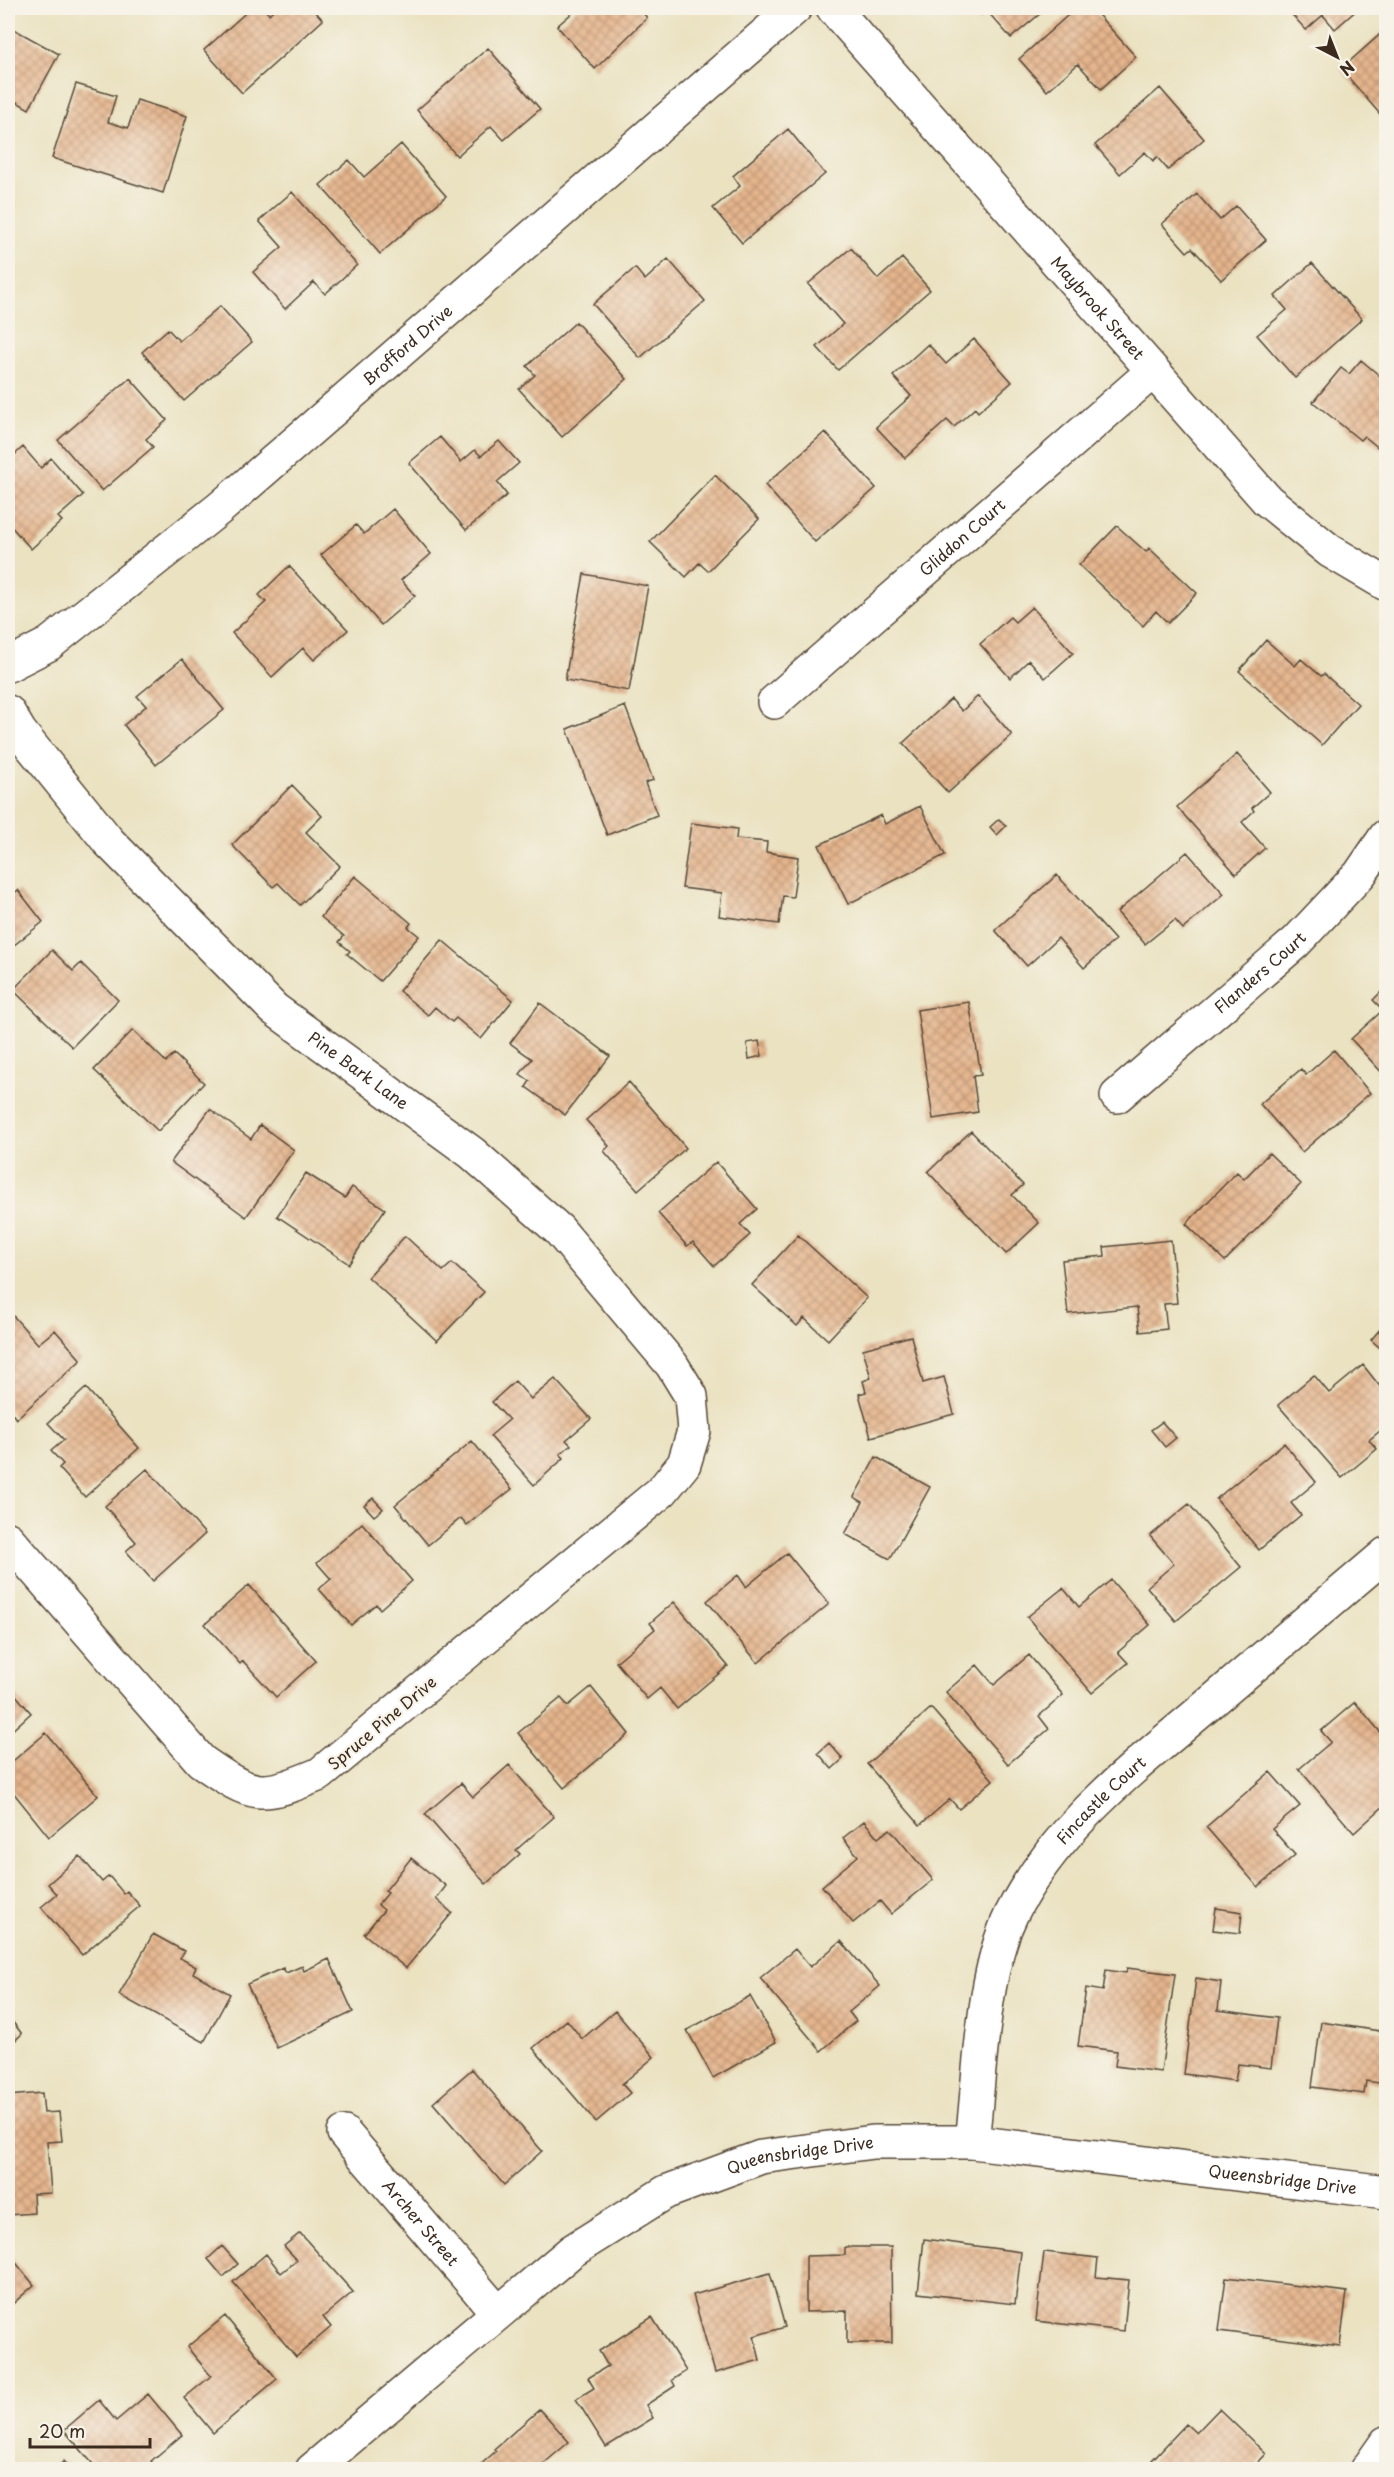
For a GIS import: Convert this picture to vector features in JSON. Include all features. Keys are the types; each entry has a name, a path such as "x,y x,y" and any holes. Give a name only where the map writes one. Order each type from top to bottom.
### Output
{"street":[{"name":"Brofford Drive","path":"8,665 49,644 220,508 795,8"},
{"name":"Maybrook Street","path":"833,8 1267,501 1330,551 1386,584"},
{"name":"Gliddon Court","path":"774,702 1152,372"},
{"name":"Pine Bark Lane","path":"8,712 20,732 109,842 274,1009 472,1153 559,1230 672,1365 691,1396 694,1431"},
{"name":"Flanders Court","path":"1118,1096 1296,942 1352,883 1386,836"},
{"name":"Spruce Pine Drive","path":"8,1539 201,1761 237,1786 258,1792 280,1791 320,1774 662,1491 684,1464 694,1431"},
{"name":"Fincastle Court","path":"972,2142 992,1976 1011,1916 1042,1862 1084,1813 1129,1772 1386,1554"},
{"name":"Archer Street","path":"344,2133 497,2312"},
{"name":"Queensbridge Drive","path":"312,2469 572,2251 666,2192 761,2157 873,2142 972,2142 1386,2192"},
{"path":"1367,2469 1386,2444"}],"building":[{"path":"251,8 263,8 269,14 275,8 312,8 323,20 242,93 204,50"},
{"path":"578,8 645,8 642,11 647,18 595,69 557,26"},
{"path":"975,8 1047,8 1011,38 986,10 981,15"},
{"path":"1076,8 1092,8 1136,57 1101,89 1078,64 1047,91 1019,59"},
{"path":"1286,8 1359,8 1335,29 1323,15 1306,30"},
{"path":"8,26 59,54 29,109 17,102 8,120"},
{"path":"1386,29 1386,121 1341,69"},
{"path":"488,48 540,109 504,140 491,126 457,156 417,110"},
{"path":"76,84 116,96 108,122 128,128 137,100 187,116 163,193 52,158"},
{"path":"1160,88 1204,139 1168,170 1157,157 1153,161 1145,152 1120,174 1095,145"},
{"path":"788,129 825,174 742,243 713,208 740,186 733,176"},
{"path":"401,144 446,196 380,254 320,185 349,160 364,177"},
{"path":"292,192 357,265 325,294 314,282 285,309 253,272 282,247 259,221"},
{"path":"1197,194 1220,220 1236,206 1266,240 1221,280 1192,248 1187,252 1162,224"},
{"path":"851,248 878,279 902,258 930,290 838,370 817,347 843,324 808,284"},
{"path":"668,259 705,301 640,358 593,304 635,268 645,280"},
{"path":"1312,263 1362,319 1295,378 1257,335 1287,310 1275,296"},
{"path":"220,306 252,342 184,401 142,352 168,329 179,341"},
{"path":"576,322 627,379 562,437 519,389 535,375 527,366"},
{"path":"974,339 1012,382 978,412 975,408 954,427 947,420 905,458 876,427 911,396 893,376 928,344 946,364"},
{"path":"1361,360 1386,381 1386,454 1364,436 1360,440 1313,402 1341,368 1349,374"},
{"path":"130,378 167,420 146,439 153,447 102,491 58,440"},
{"path":"825,432 876,488 815,542 765,485"},
{"path":"440,437 461,462 475,450 481,456 499,441 519,463 497,482 507,495 466,530 409,463"},
{"path":"23,447 41,468 51,458 83,495 58,517 62,521 31,549 8,523 8,461"},
{"path":"715,475 759,519 708,571 699,563 686,577 650,542"},
{"path":"393,509 431,554 401,580 415,596 381,625 321,555 356,525 364,534"},
{"path":"1117,526 1146,552 1149,548 1197,593 1168,623 1156,611 1143,626 1079,565"},
{"path":"289,566 348,630 314,660 303,648 272,677 232,633 266,602 259,595"},
{"path":"584,574 648,586 629,691 565,680"},
{"path":"1032,607 1073,653 1045,678 1029,660 1010,678 980,644 1010,617 1015,622"},
{"path":"1266,640 1295,666 1301,659 1321,676 1324,674 1358,704 1322,745 1239,671"},
{"path":"182,659 224,710 156,765 124,725 146,706 137,696"},
{"path":"978,696 1012,735 948,793 903,743 951,699 962,711"},
{"path":"625,706 653,780 645,783 657,815 607,835 567,729"},
{"path":"1237,754 1270,792 1252,808 1254,811 1242,822 1265,848 1236,874 1177,807"},
{"path":"292,785 322,816 306,832 340,866 300,905 278,883 273,887 232,845"},
{"path":"920,806 945,855 848,904 819,845 881,815 885,824"},
{"path":"999,819 1006,826 997,835 990,827"},
{"path":"691,823 737,829 736,839 767,842 766,852 798,857 793,897 783,896 779,924 719,916 722,893 682,888"},
{"path":"1187,852 1224,894 1183,929 1175,920 1145,944 1117,912"},
{"path":"1057,875 1115,940 1084,968 1058,938 1027,966 995,930"},
{"path":"355,876 411,923 408,927 419,936 380,981 347,954 350,951 339,942 344,936 321,917"},
{"path":"18,890 43,922 8,950 8,891 11,896"},
{"path":"442,940 513,1000 481,1039 456,1018 452,1022 435,1007 428,1015 399,991"},
{"path":"52,950 73,971 81,963 118,1000 72,1047 13,990"},
{"path":"1386,987 1386,1077 1351,1039 1383,1010 1373,1000"},
{"path":"969,1002 981,1075 973,1076 978,1112 933,1119 917,1010"},
{"path":"540,1003 610,1056 565,1115 526,1087 530,1081 520,1074 532,1059 510,1043"},
{"path":"133,1030 166,1062 174,1054 204,1083 158,1131 94,1070"},
{"path":"759,1041 762,1056 749,1059 747,1043"},
{"path":"1334,1050 1370,1093 1302,1152 1260,1104 1301,1069 1306,1075"},
{"path":"629,1082 686,1148 638,1190 604,1151 609,1146 586,1120"},
{"path":"210,1109 251,1139 260,1125 294,1150 246,1217 171,1162"},
{"path":"971,1131 1023,1185 1012,1195 1039,1223 1006,1254 928,1172"},
{"path":"1269,1153 1301,1184 1225,1261 1186,1224 1237,1172 1244,1179"},
{"path":"716,1162 757,1209 740,1224 750,1235 714,1266 693,1242 687,1246 658,1213"},
{"path":"306,1173 345,1198 352,1187 385,1209 349,1264 277,1216"},
{"path":"798,1235 867,1298 828,1340 804,1318 797,1326 752,1285"},
{"path":"405,1236 443,1271 452,1263 484,1292 437,1341 368,1277"},
{"path":"1171,1240 1177,1303 1164,1304 1167,1329 1140,1332 1137,1307 1068,1314 1062,1260 1105,1256 1104,1247"},
{"path":"8,1310 38,1344 55,1330 81,1360 16,1419 8,1408"},
{"path":"1386,1322 1386,1353 1371,1340"},
{"path":"911,1336 923,1383 944,1377 954,1414 871,1437 859,1394 866,1392 863,1381 871,1378 863,1349"},
{"path":"1363,1365 1386,1394 1386,1426 1369,1440 1377,1449 1342,1478 1278,1405 1314,1375 1329,1393"},
{"path":"555,1379 591,1419 566,1440 571,1445 560,1454 564,1458 534,1485 490,1436 509,1420 492,1402 515,1381 531,1399"},
{"path":"86,1388 139,1448 85,1497 59,1468 63,1464 51,1451 64,1440 48,1423"},
{"path":"1162,1422 1176,1438 1165,1447 1151,1430"},
{"path":"472,1441 512,1489 467,1525 461,1518 428,1545 395,1505"},
{"path":"1284,1443 1316,1482 1291,1503 1301,1515 1259,1550 1216,1499"},
{"path":"876,1457 930,1487 890,1559 845,1534 863,1502 854,1497"},
{"path":"147,1469 205,1534 153,1581 126,1551 136,1542 105,1506"},
{"path":"373,1498 383,1509 374,1516 364,1505"},
{"path":"1189,1504 1241,1567 1176,1621 1147,1587 1174,1564 1150,1536"},
{"path":"362,1523 412,1581 380,1609 376,1604 351,1625 319,1589 331,1579 317,1563"},
{"path":"787,1553 829,1604 758,1663 707,1601 738,1575 746,1587"},
{"path":"1111,1580 1150,1625 1118,1652 1128,1663 1092,1693 1027,1617 1063,1588 1079,1607"},
{"path":"249,1585 316,1661 276,1697 243,1661 240,1664 205,1624"},
{"path":"674,1602 728,1666 677,1709 660,1688 647,1699 616,1662 655,1629 650,1623"},
{"path":"1029,1655 1063,1695 1039,1716 1049,1729 1008,1764 946,1692 977,1665 994,1685"},
{"path":"8,1686 31,1713 8,1734"},
{"path":"591,1687 629,1734 564,1788 518,1733 561,1698 568,1706"},
{"path":"1355,1702 1386,1739 1386,1804 1354,1833 1299,1769 1331,1742 1321,1731"},
{"path":"931,1708 993,1780 959,1809 950,1799 920,1825 867,1764"},
{"path":"46,1733 98,1796 49,1837 8,1786 8,1765"},
{"path":"829,1743 843,1759 832,1769 818,1753"},
{"path":"509,1765 554,1817 516,1850 520,1854 486,1884 425,1814 461,1783 473,1797"},
{"path":"1270,1772 1300,1806 1272,1829 1295,1855 1258,1887 1206,1827"},
{"path":"864,1821 878,1838 890,1829 933,1880 891,1914 880,1901 853,1923 822,1886 858,1856 843,1838"},
{"path":"80,1856 102,1882 109,1876 124,1894 127,1891 140,1906 82,1955 41,1907 57,1894 48,1884"},
{"path":"411,1858 446,1886 436,1899 452,1913 406,1968 364,1934 384,1910 378,1905 388,1893 385,1891"},
{"path":"1216,1908 1242,1912 1240,1933 1213,1930"},
{"path":"153,1934 184,1951 180,1958 196,1967 193,1973 230,1994 204,2042 119,1995"},
{"path":"841,1941 880,1986 849,2012 856,2021 821,2051 760,1978 795,1949 810,1967"},
{"path":"329,1959 353,2012 277,2048 247,1984 283,1968 286,1973 302,1966 304,1971"},
{"path":"1127,1968 1175,1974 1161,2072 1115,2066 1117,2051 1078,2046 1086,1988 1103,1991 1106,1970 1126,1973"},
{"path":"1196,1978 1221,1982 1218,2010 1277,2018 1271,2068 1238,2064 1235,2081 1184,2074"},
{"path":"750,1996 776,2042 713,2078 687,2030"},
{"path":"615,2011 654,2057 622,2084 630,2093 596,2122 533,2048 567,2020 582,2039"},
{"path":"8,2016 22,2034 8,2047"},
{"path":"1321,2022 1386,2032 1386,2084 1366,2081 1364,2094 1312,2087"},
{"path":"472,2069 542,2151 504,2185 433,2103"},
{"path":"42,2093 44,2113 59,2112 62,2141 47,2142 51,2193 33,2194 34,2213 8,2215 8,2096"},
{"path":"300,2233 353,2292 323,2317 331,2327 296,2357 233,2282 266,2254 281,2273 297,2260 284,2246"},
{"path":"924,2239 1021,2252 1015,2304 918,2293"},
{"path":"222,2246 238,2264 223,2277 208,2259"},
{"path":"845,2247 891,2247 892,2343 847,2343 847,2311 806,2312 806,2256 845,2255"},
{"path":"1044,2252 1098,2258 1096,2277 1129,2280 1124,2331 1036,2321"},
{"path":"8,2253 34,2285 8,2308"},
{"path":"770,2273 785,2327 754,2336 760,2360 715,2373 693,2295"},
{"path":"1226,2277 1347,2292 1340,2346 1219,2331"},
{"path":"225,2316 277,2379 213,2433 184,2398 211,2376 187,2347"},
{"path":"652,2317 686,2371 672,2380 675,2386 646,2405 653,2418 606,2447 576,2399 594,2388 588,2378 608,2366 599,2351"},
{"path":"148,2394 182,2435 151,2461 159,2470 98,2470 64,2430 99,2400 116,2421"},
{"path":"540,2409 569,2442 542,2465 546,2470 482,2470 479,2466 496,2451 494,2449"},
{"path":"1219,2409 1266,2454 1251,2470 1162,2470 1152,2460 1186,2424 1196,2433"},
{"path":"64,2461 72,2470 54,2470"}]}
